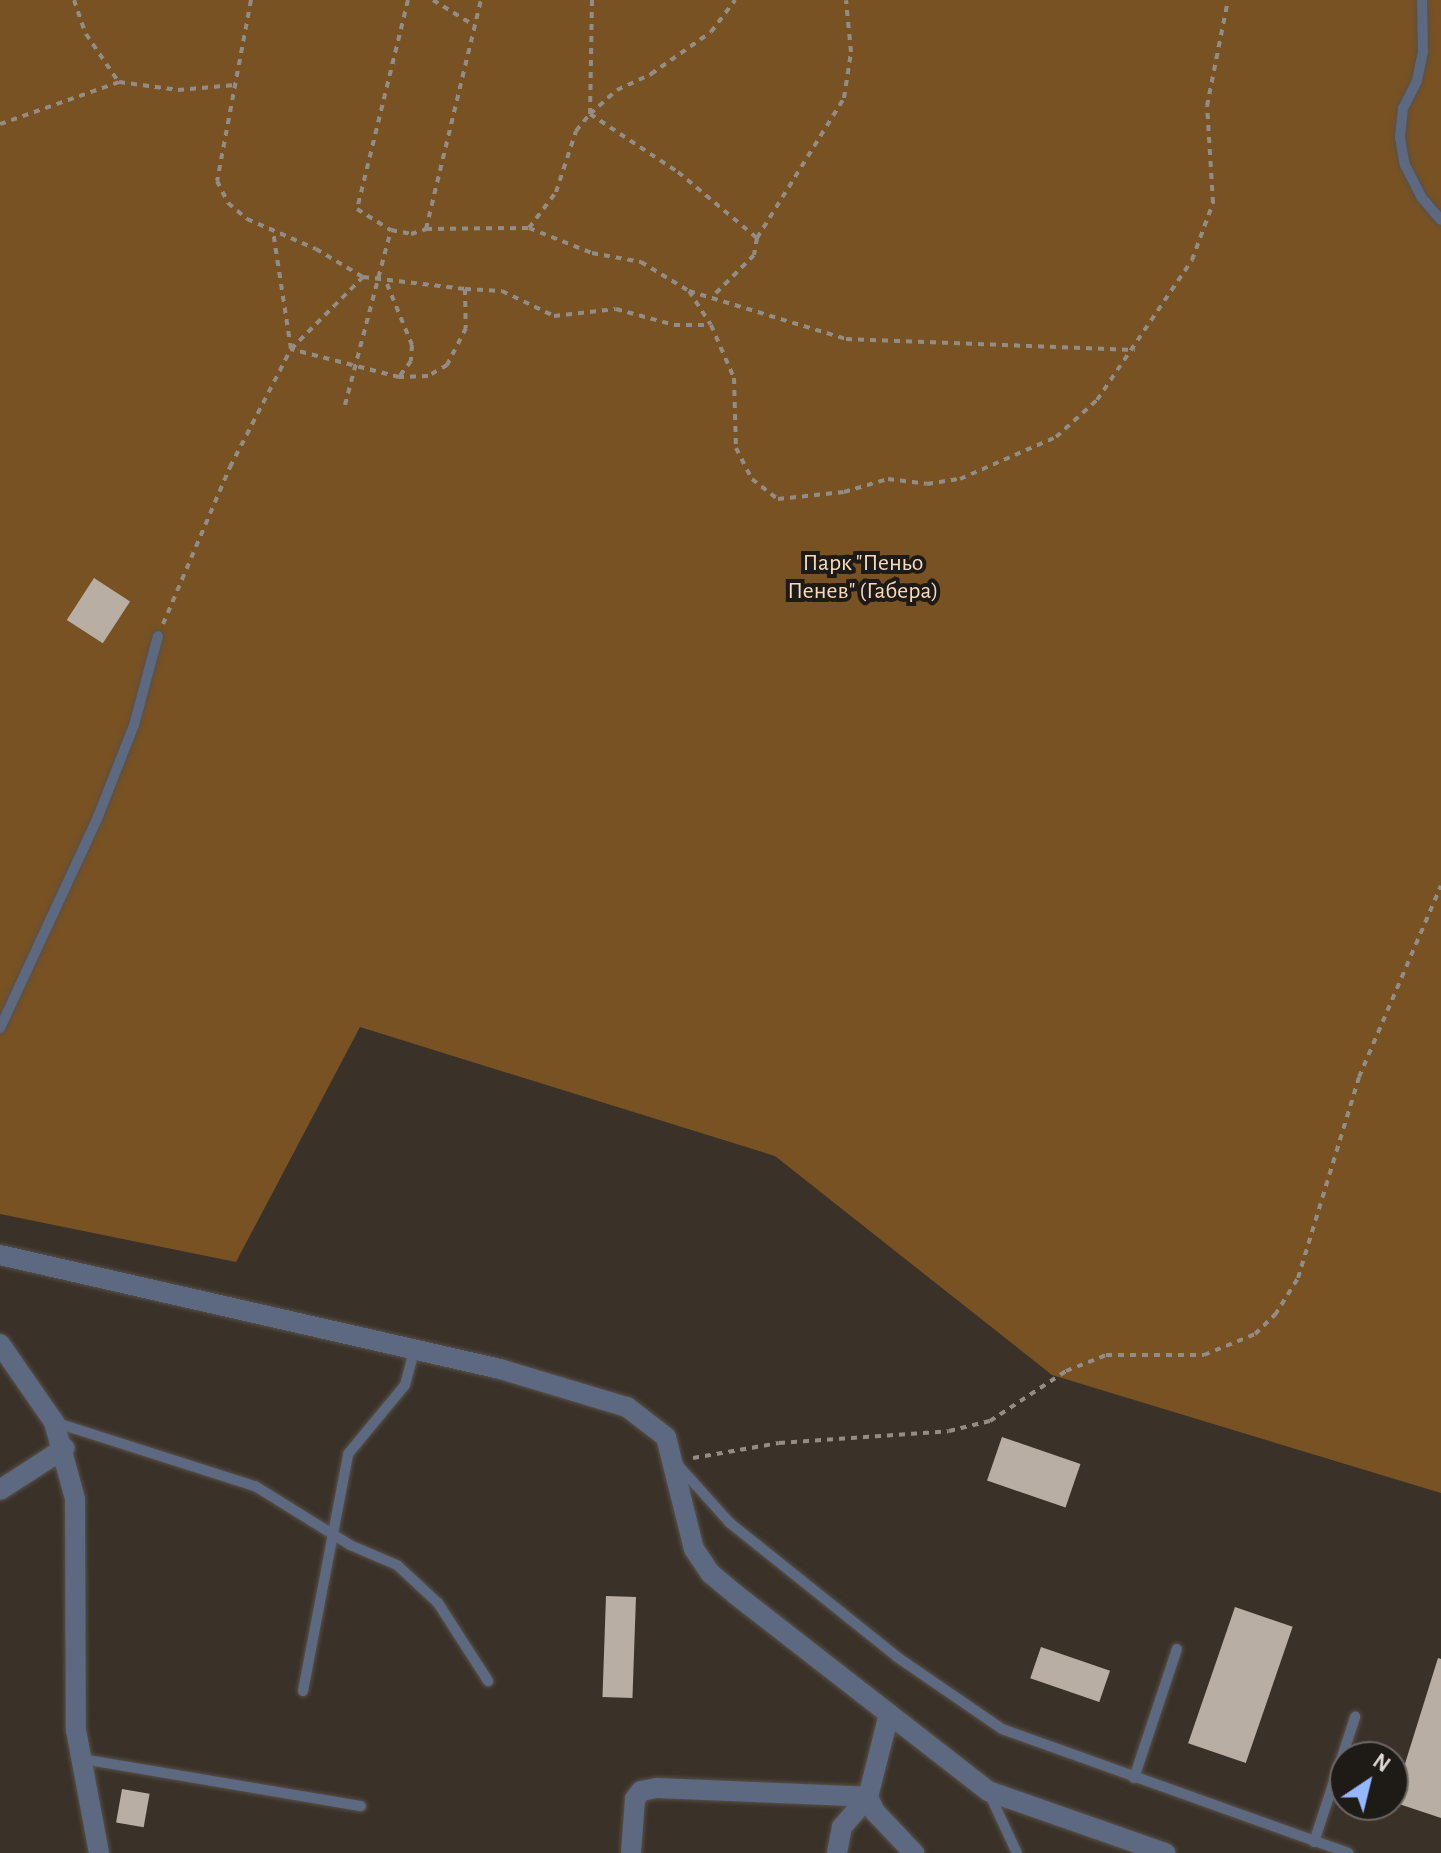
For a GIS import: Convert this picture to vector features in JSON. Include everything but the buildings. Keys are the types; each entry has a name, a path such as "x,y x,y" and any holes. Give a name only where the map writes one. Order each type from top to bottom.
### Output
{"street":[{"path":"0,1255 571,1387 627,1407 666,1437 675,1462 694,1549 710,1573 988,1791 1165,1853"},
{"path":"0,1344 54,1422 65,1448 75,1499 76,1730 99,1853"},
{"path":"0,1490 65,1448"},
{"path":"837,1853 842,1827 868,1797 889,1714"},
{"path":"631,1853 632,1815 641,1791 868,1797"},
{"path":"868,1797 875,1812 914,1853"}],"lane":[{"path":"1422,0 1423,52 1417,81 1403,108 1400,138 1405,165 1421,197 1441,220"},
{"path":"0,1028 103,806 134,725 158,636"},
{"path":"303,1691 348,1454 405,1385 414,1352"},
{"path":"54,1422 255,1486 332,1534 397,1565 422,1584 488,1681"},
{"path":"675,1462 730,1523 956,1701 1002,1729 1349,1853"},
{"path":"1134,1778 1177,1649"},
{"path":"1314,1842 1355,1717"},
{"path":"82,1759 361,1806"},
{"path":"988,1791 1017,1853"}],"path":[{"path":"74,0 86,34 119,82"},
{"path":"251,0 217,181 228,203 247,219 363,277 387,284 502,291 554,316 616,309 674,325 711,325"},
{"path":"408,0 357,209 391,230 411,234 426,229 529,228 592,253 641,262 689,291 846,339 1135,350"},
{"path":"433,0 475,26"},
{"path":"426,229 481,0"},
{"path":"590,114 592,0"},
{"path":"529,228 556,192 576,131 590,114 617,90 651,74 711,32 735,0"},
{"path":"713,296 754,255 757,238 844,98 851,52 846,0"},
{"path":"689,291 711,325 734,378 736,448 752,479 778,499 844,492 888,479 927,484 960,479 1056,437 1097,400 1135,350 1192,260 1213,203 1207,106 1228,0"},
{"path":"0,124 119,82 178,90 235,85"},
{"path":"590,114 678,172 757,238"},
{"path":"345,405 391,230"},
{"path":"273,231 291,349"},
{"path":"158,636 230,467 291,349 363,277"},
{"path":"387,284 412,345 411,361 399,377"},
{"path":"291,349 399,377 428,376 447,365 466,328 465,289"},
{"path":"675,1462 779,1443 949,1431 990,1421 1066,1371 1106,1355 1204,1355 1255,1334 1275,1315 1298,1278 1359,1077 1441,886"}],"green space":[{"name":"Парк \"Пеньо Пенев\" (Габера)","path":"0,0 1441,0 1441,1493 1052,1375 775,1156 360,1027 236,1262 0,1214"}]}
